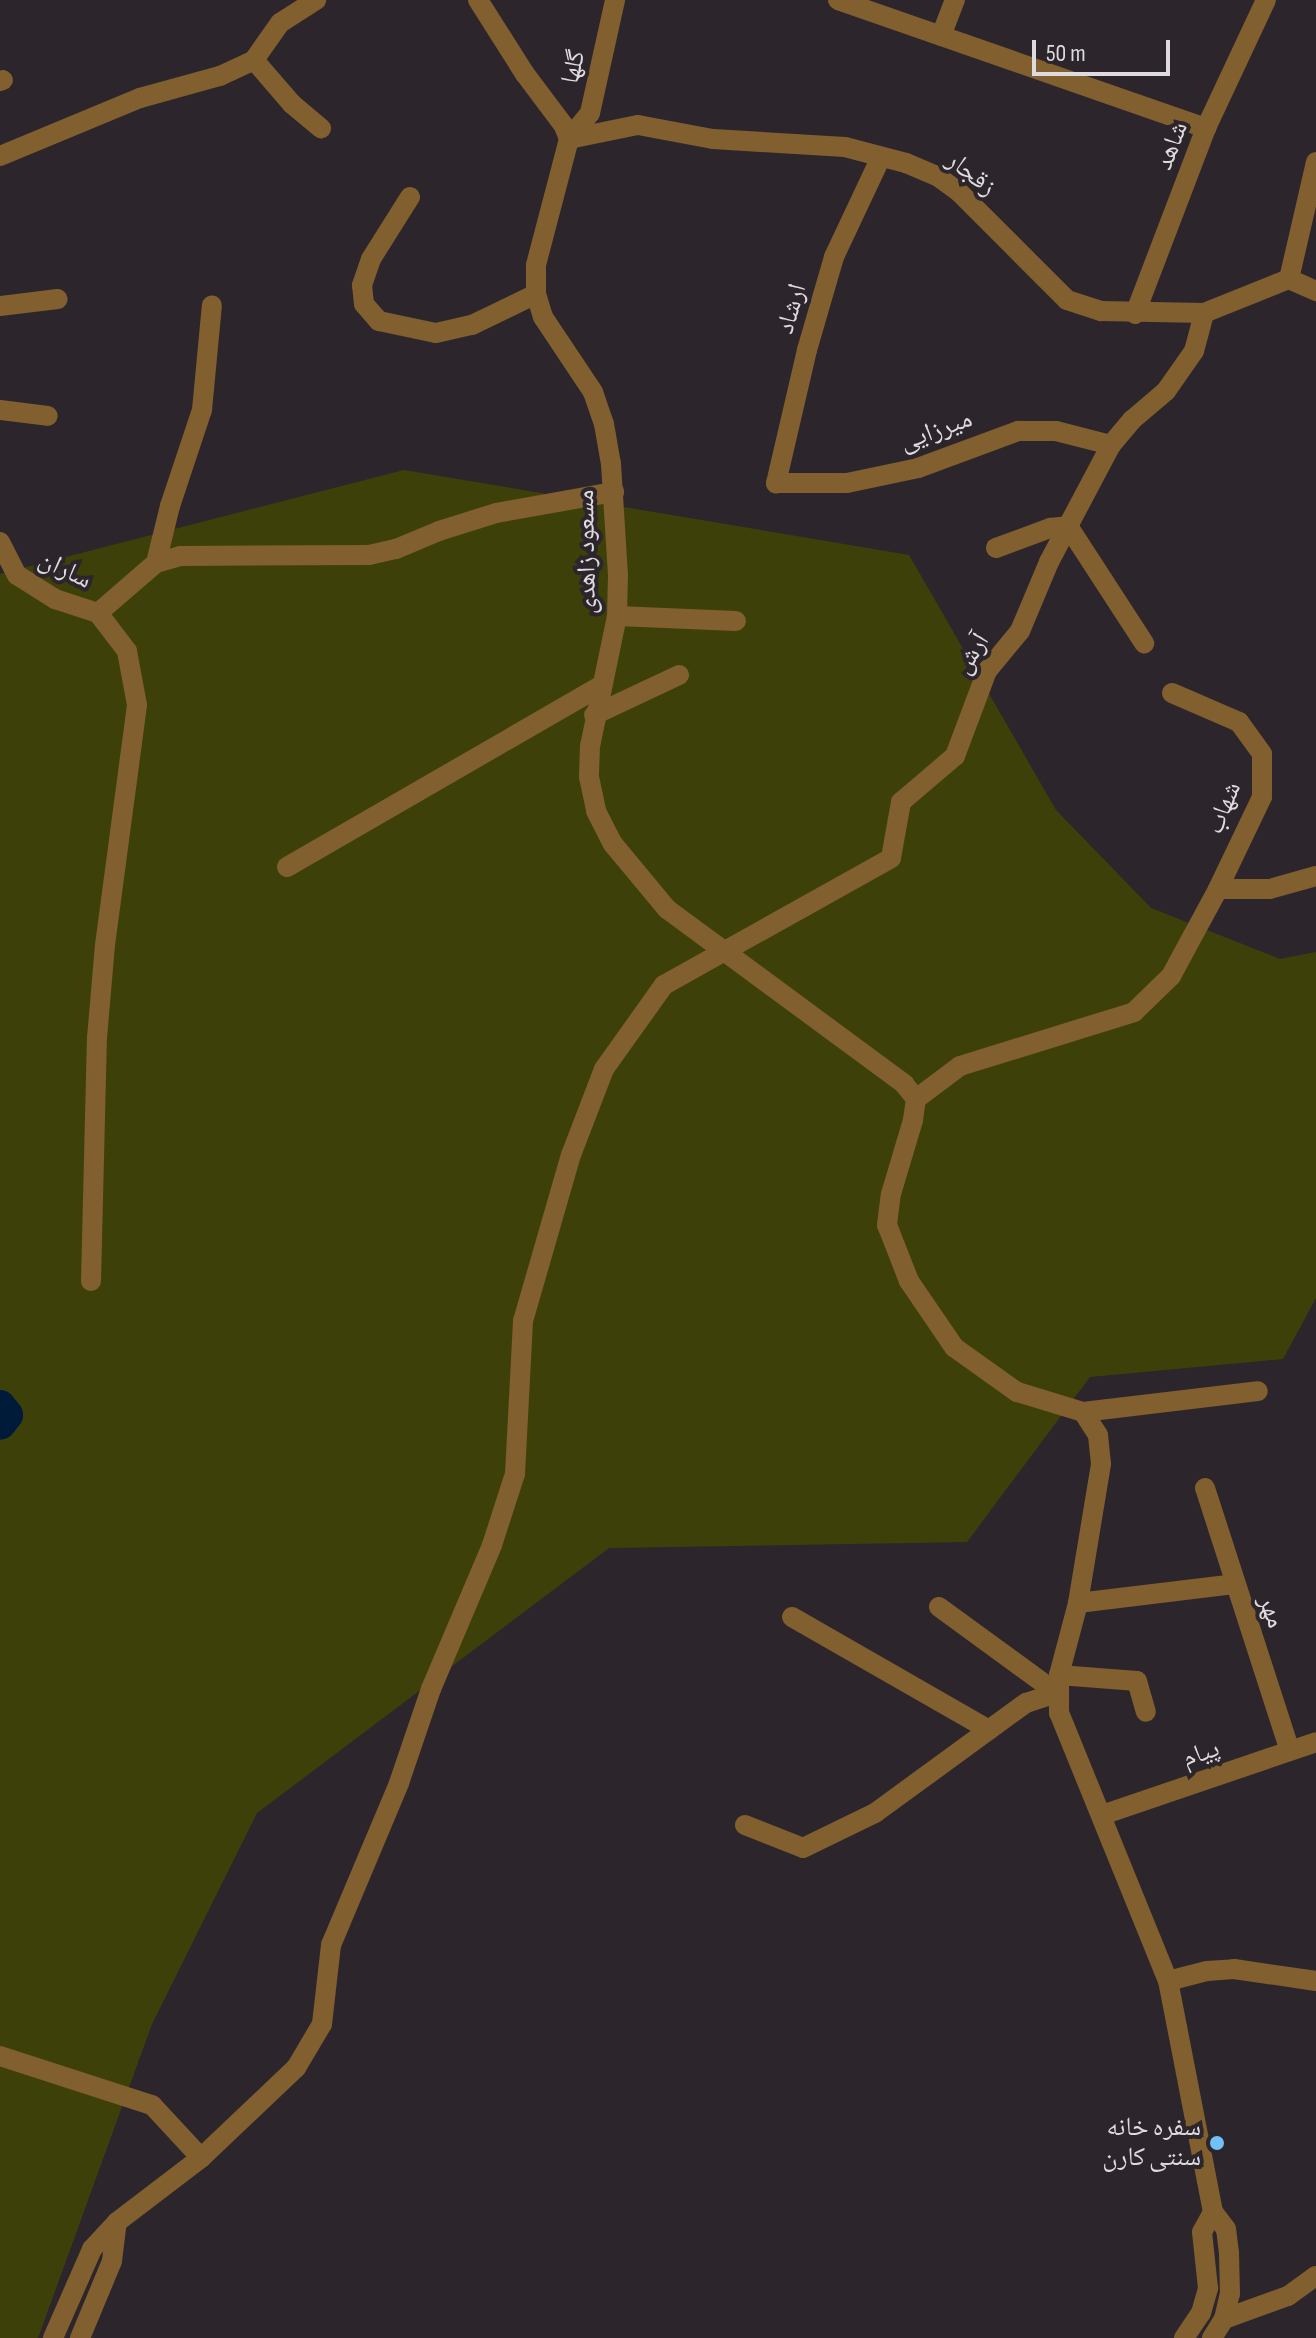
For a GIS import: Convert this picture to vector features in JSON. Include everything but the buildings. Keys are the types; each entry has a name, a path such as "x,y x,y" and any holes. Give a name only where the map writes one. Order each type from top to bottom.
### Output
{"street":[{"path":"0,156 140,98 220,76 254,60 280,23 316,0"},
{"path":"478,0 525,74 564,126 569,139"},
{"name":"گلها","path":"569,139 590,113 615,0"},
{"path":"838,0 1206,128"},
{"path":"941,36 955,0"},
{"name":"شاهد","path":"1135,314 1206,128 1266,0"},
{"path":"254,60 292,104 321,128"},
{"name":"زقجار","path":"569,139 605,128 638,125 713,139 845,147 881,157 937,176 958,191 1067,300 1101,311 1204,313 1304,285"},
{"name":"مسعود زاهدی","path":"569,139 536,265 536,294 543,317 593,392 604,424 614,492 617,616 594,715 589,777 596,811 613,844 667,909 904,1084 916,1099"},
{"name":"ارشاد","path":"776,483 807,350 834,257 881,157"},
{"path":"1304,285 1316,162"},
{"path":"410,197 371,259 362,285 364,304 379,321 436,333 472,325 536,294"},
{"path":"0,306 58,299"},
{"path":"212,305 202,410 170,506 156,563 206,553 369,555 396,549 496,513 614,492"},
{"name":"آرش","path":"721,951 891,858 901,802 955,756 987,671 1020,631 1068,526 1111,445 1166,391 1194,351 1204,313"},
{"path":"0,410 48,416"},
{"name":"میرزایی","path":"776,483 847,483 918,468 1018,431 1056,431 1111,445"},
{"path":"996,548 1050,528 1068,526 1144,643"},
{"name":"ساران","path":"0,542 17,575 55,599 98,613 156,563"},
{"path":"91,1281 97,1038 105,945 137,705 127,651 98,613"},
{"path":"617,616 736,621"},
{"path":"594,715 679,675"},
{"path":"287,867 601,686"},
{"name":"شهاب","path":"916,1099 960,1066 1134,1012 1171,976 1218,889 1262,797 1262,754 1239,722 1172,693"},
{"path":"1218,889 1270,889 1316,876"},
{"path":"53,2338 92,2249 117,2222 201,2158 296,2068 322,2024 331,1945 492,1545 515,1474 523,1321 571,1155 604,1069 664,985 721,951"},
{"path":"916,1099 913,1120 891,1194 887,1225 909,1281 954,1347 1017,1392 1083,1412 1258,1391"},
{"path":"1083,1412 1098,1435 1101,1464 1078,1603 1058,1684 1066,1734 1168,1981 1213,2212 1226,2229 1229,2253 1230,2294 1224,2319 1212,2338"},
{"name":"مهر","path":"1205,1488 1290,1751"},
{"path":"1078,1603 1234,1584"},
{"path":"939,1607 1058,1684"},
{"path":"792,1617 989,1730"},
{"path":"745,1825 803,1848 875,1813 1026,1703 1058,1684 1137,1681 1146,1712"},
{"name":"پیام","path":"1102,1815 1316,1742"},
{"path":"1168,1981 1207,1971 1234,1969 1316,1981"},
{"path":"0,2056 152,2105 201,2158"},
{"path":"1184,2338 1201,2313 1208,2288 1202,2232 1213,2212"},
{"path":"80,2338 112,2261 117,2222"},
{"path":"1224,2319 1288,2296 1316,2276"}],"green space":[{"path":"404,470 909,555 1056,810 1151,908 1280,959 1316,952 1316,1298 1283,1359 1090,1377 967,1542 609,1548 257,1813 152,2024 38,2338 0,2338 0,574"}],"waterway":[{"path":"0,1406 7,1415 0,1424"}],"place":[{"name":"سفره خانه سنتی کارن","path":"1217,2143"}]}
